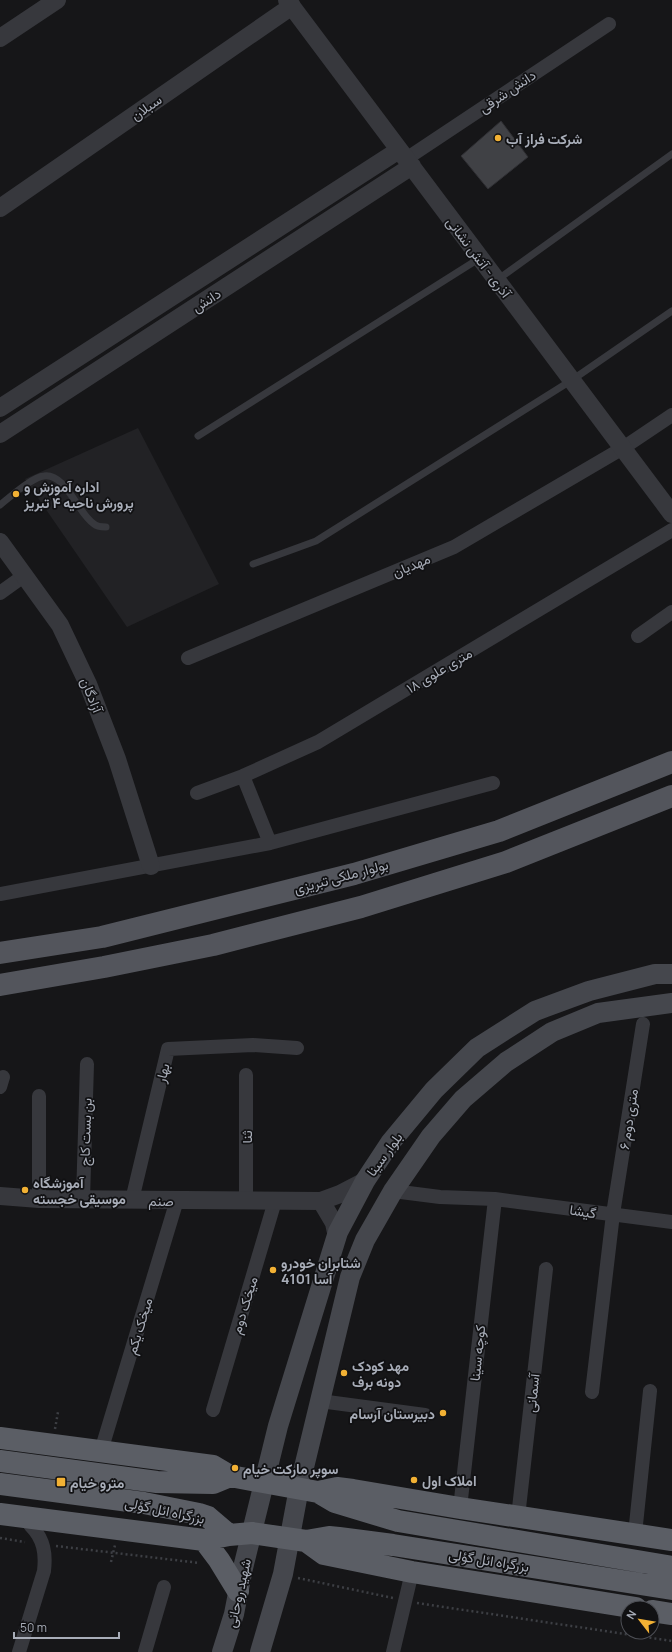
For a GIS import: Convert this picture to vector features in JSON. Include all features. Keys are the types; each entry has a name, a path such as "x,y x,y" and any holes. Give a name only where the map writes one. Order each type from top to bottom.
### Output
{"highway":[{"path":"0,1438 213,1466 230,1476 308,1490 337,1488 672,1540"},
{"name":"بزرگراه ائل گؤلی","path":"0,1461 157,1482 213,1483 230,1476"},
{"name":"بزرگراه ائل گؤلی","path":"0,1484 144,1504 199,1514 208,1517 229,1535"},
{"name":"بزرگراه ائل گؤلی","path":"308,1490 335,1502 398,1522 672,1567"},
{"path":"8,1515 204,1540 229,1535 252,1533 298,1540 324,1554 412,1572 620,1605"},
{"path":"393,1545 388,1539 389,1531 392,1524 398,1522"},
{"name":"بزرگراه ائل گؤلی","path":"298,1540 329,1537 393,1545 672,1589"},
{"path":"204,1540 238,1591"},
{"path":"660,1612 672,1614"}],"main road":[{"name":"بولوار ملکی تبریزی","path":"0,953 102,936 354,874 499,831 672,762"},
{"path":"0,985 104,967 205,946 361,907 506,862 672,796"},
{"name":"بلوار سینا","path":"263,1482 278,1426 337,1237 351,1205 390,1143 434,1090 477,1048 535,1011 589,991 655,974 672,974"},
{"name":"بلوار سینا","path":"298,1540 308,1490 320,1401 350,1277 365,1240 393,1191 431,1136 464,1099 506,1062 552,1032 598,1014 672,1003"},
{"name":"شهید روحانی","path":"222,1652 234,1614 263,1482"},
{"path":"260,1652 283,1574 298,1540"}],"street":[{"path":"0,38 57,0"},
{"name":"آذرى - آتش نشانى","path":"289,3 672,514"},
{"name":"سبلان","path":"0,208 289,3"},
{"name":"دانش شرقی","path":"406,159 609,24"},
{"name":"دانش","path":"0,408 406,159"},
{"name":"دانش","path":"0,434 406,159"},
{"name":"مهدیان","path":"188,658 454,548 623,448 672,415"},
{"name":"۱۸ متری علوی","path":"197,793 243,776 318,742 672,530"},
{"name":"آزادگان","path":"0,542 60,625 88,684 117,759 151,866"},
{"path":"0,593 24,575"},
{"path":"638,636 672,612"},
{"path":"243,776 270,843"},
{"path":"0,894 270,843 493,783"},
{"name":"۶ متری دوم","path":"592,1392 613,1214 643,1024"},
{"name":"بهار","path":"132,1200 168,1049 253,1045 297,1048"},
{"name":"بن بست کاج","path":"82,1199 87,1064"},
{"name":"ثنا","path":"246,1074 246,1200"},
{"path":"39,1096 39,1199"},
{"path":"337,1237 334,1224 321,1201 340,1194 365,1181"},
{"name":"گیشا","path":"393,1191 440,1197 494,1199 672,1222"},
{"name":"صنم","path":"0,1196 39,1199 321,1201"},
{"name":"کوچه سینا","path":"460,1508 494,1199"},
{"name":"میخک یکم","path":"101,1451 176,1200"},
{"name":"میخک دوم","path":"212,1410 275,1201"},
{"name":"آسمانی","path":"518,1517 546,1269"},
{"path":"635,1534 650,1391"},
{"path":"320,1401 425,1415"},
{"path":"8,1515 25,1519 37,1532 43,1545 45,1558 44,1571 19,1652"},
{"path":"393,1652 412,1572"},
{"path":"145,1652 164,1587"}],"lane":[{"path":"497,281 672,154"},
{"path":"198,436 480,258"},
{"path":"253,564 316,541 572,380 672,311"},
{"path":"0,505 32,481 43,476 51,476 60,481 92,524 106,527"}],"path":[{"path":"0,1538 43,1545 222,1566"},
{"path":"283,1574 405,1601 672,1641"}],"shaded area":[{"path":"138,428 219,584 127,627 25,479"}],"building":[{"name":"شرکت فراز آب","path":"501,121 528,157 488,189 461,156"}],"place":[{"name":"شرکت فراز آب","path":"498,138"},
{"name":"اداره آموزش و پرورش ناحیه ۴ تبریز","path":"16,494"},
{"name":"آموزشگاه موسیقی خجسته","path":"25,1190"},
{"name":"شتابران خودرو 4101 آسا","path":"273,1270"},
{"name":"مهد کودک دونه برف","path":"344,1373"},
{"name":"دبیرستان آرسام","path":"443,1413"},
{"name":"سوپر مارکت خیام","path":"235,1468"},
{"name":"املاک اول","path":"414,1480"},
{"name":"مترو خیام","path":"61,1482"}]}
